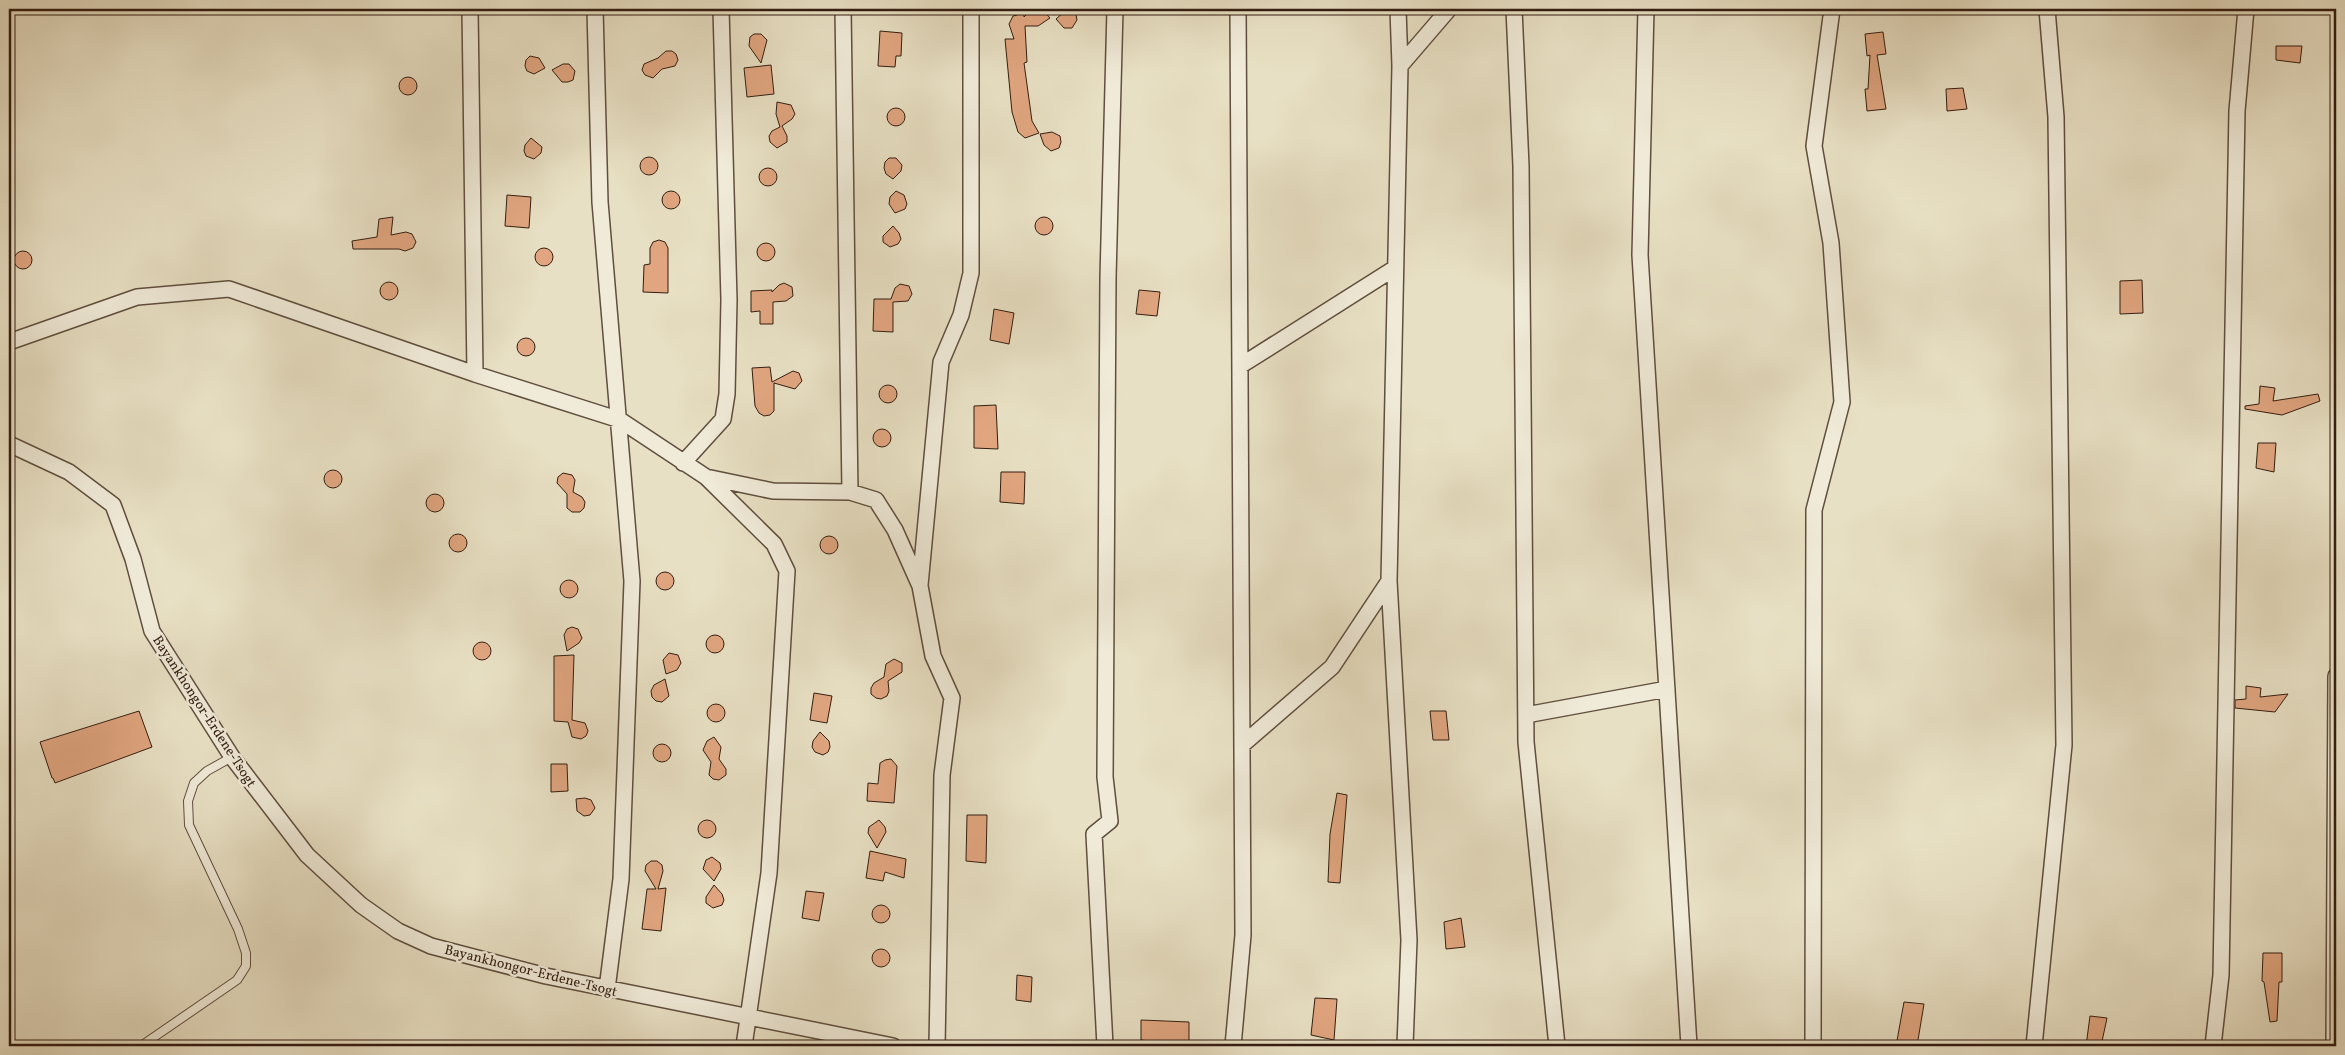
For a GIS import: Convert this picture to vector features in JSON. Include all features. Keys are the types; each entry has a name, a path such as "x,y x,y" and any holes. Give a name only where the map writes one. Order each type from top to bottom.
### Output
{"street":[{"path":"470,9 475,374"},
{"path":"595,9 600,202 620,420 632,581 622,861 607,989"},
{"path":"683,462 723,419 727,394 729,300 721,9"},
{"path":"843,9 850,492"},
{"path":"920,586 941,362 961,315 971,273 971,9"},
{"path":"1105,1046 1094,834 1110,821 1105,767 1108,278 1115,9"},
{"path":"1233,1046 1243,935 1238,9"},
{"path":"1398,9 1400,66 1389,581 1409,940 1405,1046"},
{"path":"1400,66 1449,9"},
{"path":"1514,9 1521,166 1526,742 1557,1046"},
{"path":"1646,9 1640,255 1689,1046"},
{"path":"1813,1046 1814,510 1842,402 1831,243 1814,146 1832,9"},
{"path":"2034,1046 2064,744 2056,117 2047,9"},
{"path":"2213,1046 2221,975 2237,111 2246,9"},
{"path":"1240,366 1395,268"},
{"path":"9,342 137,297 229,289 475,374 620,420 706,477 774,544 787,571 769,873 744,1046"},
{"name":"Bayankhongor-Erdene-Tsogt","path":"9,444 69,472 113,506 133,559 152,631 232,757 307,855 361,905 398,931 431,946 469,957 682,1005 893,1046"},
{"path":"706,477 773,491 850,492 876,500 895,530 920,586 933,656 952,698 942,774 937,1046"},
{"path":"1242,745 1332,667 1389,581"},
{"path":"2334,1046 2336,676"},
{"path":"1526,716 1667,688"}],"lane":[{"path":"142,1046 237,980 246,966 246,953 238,929 189,825 188,802 194,783 207,771 232,757"}],"building":[{"path":"1032,9 1042,9 1050,18 1038,26 1025,26 1027,62 1024,63 1032,121 1039,133 1025,138 1018,132 1012,112 1005,39 1014,39 1009,24 1013,16 1024,13 1024,17"},
{"path":"1065,11 1071,11 1076,14 1077,20 1072,28 1064,28 1056,19"},
{"path":"880,31 902,33 901,56 896,56 895,67 878,66"},
{"path":"1883,32 1886,54 1877,55 1886,109 1867,111 1865,89 1868,89 1870,55 1867,56 1865,34"},
{"path":"754,34 761,34 767,40 761,63 749,46 750,37"},
{"path":"2276,46 2302,46 2300,63 2276,60"},
{"path":"666,51 672,51 676,54 678,60 675,66 662,69 653,78 645,75 642,70 644,64 658,58"},
{"path":"530,56 539,58 545,68 534,74 527,71 525,66 526,60"},
{"path":"563,64 569,64 575,71 573,80 562,82 552,70"},
{"path":"771,65 774,94 747,97 744,68"},
{"path":"408,77 416,82 417,86 412,94 408,95 400,90 399,86 404,78"},
{"path":"1963,88 1967,109 1947,111 1946,89"},
{"path":"777,102 791,105 795,114 792,119 782,126 787,136 787,142 777,148 770,142 769,136 772,131 780,127 776,114"},
{"path":"896,108 904,113 905,117 900,125 896,126 888,121 887,117 892,109"},
{"path":"1052,132 1060,136 1061,142 1059,148 1051,151 1044,145 1040,134"},
{"path":"531,138 542,147 541,153 534,159 526,156 524,151 525,145"},
{"path":"645,157 653,157 658,162 656,173 645,175 640,170 640,162"},
{"path":"889,158 896,158 902,165 901,171 893,179 886,174 884,168 885,162"},
{"path":"764,168 772,168 777,173 775,184 764,186 759,181 759,173"},
{"path":"667,191 675,191 680,196 678,207 667,209 662,204 662,196"},
{"path":"896,191 904,195 907,204 905,209 895,213 889,204 890,197"},
{"path":"507,195 531,197 529,228 505,226"},
{"path":"393,217 391,235 406,232 412,234 416,242 413,248 405,251 399,249 353,249 352,241 377,237 379,219"},
{"path":"1044,217 1051,219 1053,226 1051,233 1044,235 1037,233 1035,226 1037,219"},
{"path":"893,226 901,239 898,244 890,247 883,242 883,236"},
{"path":"659,240 665,242 668,248 668,293 643,292 644,265 650,264 650,248 653,242"},
{"path":"766,243 774,248 775,252 770,260 766,261 758,256 757,252 762,244"},
{"path":"540,248 548,248 553,253 551,264 540,266 535,261 535,253"},
{"path":"23,251 31,256 32,260 27,268 23,269 15,264 14,260 19,252"},
{"path":"2142,280 2143,313 2120,314 2120,281"},
{"path":"389,282 397,287 398,291 393,299 389,300 381,295 380,291 385,283"},
{"path":"784,283 792,287 793,296 786,301 773,302 773,324 760,324 760,311 751,312 751,291 772,290 772,292"},
{"path":"900,284 909,286 912,294 908,301 893,302 893,332 873,331 874,299 891,299 895,288"},
{"path":"1139,290 1160,292 1157,316 1136,314"},
{"path":"994,309 1014,313 1009,344 990,340"},
{"path":"526,338 534,343 535,347 530,355 526,356 518,351 517,347 522,339"},
{"path":"770,367 772,382 793,371 799,373 802,381 795,389 774,383 774,411 770,415 764,416 759,413 755,406 752,368"},
{"path":"888,385 896,390 897,394 892,402 888,403 880,398 879,394 884,386"},
{"path":"2260,386 2275,388 2273,401 2318,394 2320,401 2282,415 2245,409 2245,406 2259,404"},
{"path":"996,405 998,449 974,448 974,406"},
{"path":"878,429 886,429 891,434 889,445 878,447 873,442 873,434"},
{"path":"2258,443 2276,443 2274,472 2256,468"},
{"path":"329,470 337,470 342,475 340,486 329,488 324,483 324,475"},
{"path":"1001,472 1025,472 1024,504 1000,502"},
{"path":"563,473 572,475 575,480 573,492 582,497 585,502 584,508 580,512 572,512 567,508 567,494 557,483 558,477"},
{"path":"435,494 442,496 444,503 442,510 435,512 428,510 426,503 428,496"},
{"path":"458,534 466,539 467,543 462,551 458,552 450,547 449,543 454,535"},
{"path":"829,536 837,541 838,545 833,553 829,554 821,549 820,545 825,537"},
{"path":"665,572 673,577 674,581 669,589 665,590 657,585 656,581 661,573"},
{"path":"569,580 576,582 578,589 576,596 569,598 562,596 560,589 562,582"},
{"path":"572,627 578,629 582,638 579,643 567,651 564,635 567,629"},
{"path":"715,635 723,640 724,644 719,652 715,653 707,648 706,644 711,636"},
{"path":"478,642 486,642 491,647 489,658 478,660 473,655 473,647"},
{"path":"669,653 678,655 681,663 677,670 666,674 663,660"},
{"path":"574,655 572,720 585,723 588,731 586,736 581,739 572,737 568,722 554,721 554,656"},
{"path":"894,659 902,663 902,672 888,681 889,691 887,696 881,699 876,698 871,694 871,688 874,683 884,677 886,664"},
{"path":"665,679 669,696 662,702 656,701 652,697 651,691 654,685"},
{"path":"2246,686 2261,688 2260,697 2288,694 2275,712 2235,708 2235,700 2246,699"},
{"path":"814,693 832,696 827,723 810,720"},
{"path":"712,704 720,704 725,709 723,720 712,722 707,717 707,709"},
{"path":"139,711 152,747 55,783 40,742"},
{"path":"1430,711 1446,711 1449,740 1433,740"},
{"path":"820,732 829,741 830,747 828,752 823,755 815,752 812,747 813,741"},
{"path":"714,737 721,747 719,759 726,769 726,775 719,780 713,779 709,775 711,762 703,750 707,741"},
{"path":"658,744 666,744 671,749 669,760 658,762 653,757 653,749"},
{"path":"891,759 897,766 894,803 867,801 868,783 878,784 880,763"},
{"path":"551,764 567,764 568,791 551,792"},
{"path":"1337,793 1347,795 1340,883 1328,882 1330,834"},
{"path":"585,798 591,800 595,808 590,815 584,816 577,811 576,799"},
{"path":"967,815 987,815 986,863 966,861"},
{"path":"703,820 711,820 716,825 714,836 703,838 698,833 698,825"},
{"path":"879,820 885,827 886,832 877,848 868,833 869,827"},
{"path":"870,851 906,859 904,878 885,872 883,881 866,878"},
{"path":"712,857 720,863 721,869 714,881 703,869 706,860"},
{"path":"651,861 657,861 662,865 663,871 658,889 666,888 661,931 642,929 647,889 656,889 645,871 646,865"},
{"path":"714,885 722,894 724,900 722,905 713,908 706,903 706,897"},
{"path":"806,891 824,893 819,921 802,918"},
{"path":"877,905 885,905 890,910 888,921 877,923 872,918 872,910"},
{"path":"1461,918 1465,947 1446,949 1444,922"},
{"path":"881,949 888,951 890,958 888,965 881,967 874,965 872,958 874,951"},
{"path":"2263,953 2282,953 2282,982 2279,982 2277,1021 2270,1022 2264,982 2262,981"},
{"path":"1017,975 1032,977 1031,1002 1016,1000"},
{"path":"1315,998 1337,999 1334,1040 1311,1035"},
{"path":"1904,1002 1924,1004 1917,1046 1896,1046"},
{"path":"2090,1016 2107,1018 2101,1046 2086,1046"},
{"path":"1141,1020 1189,1022 1189,1045 1141,1040"}]}
